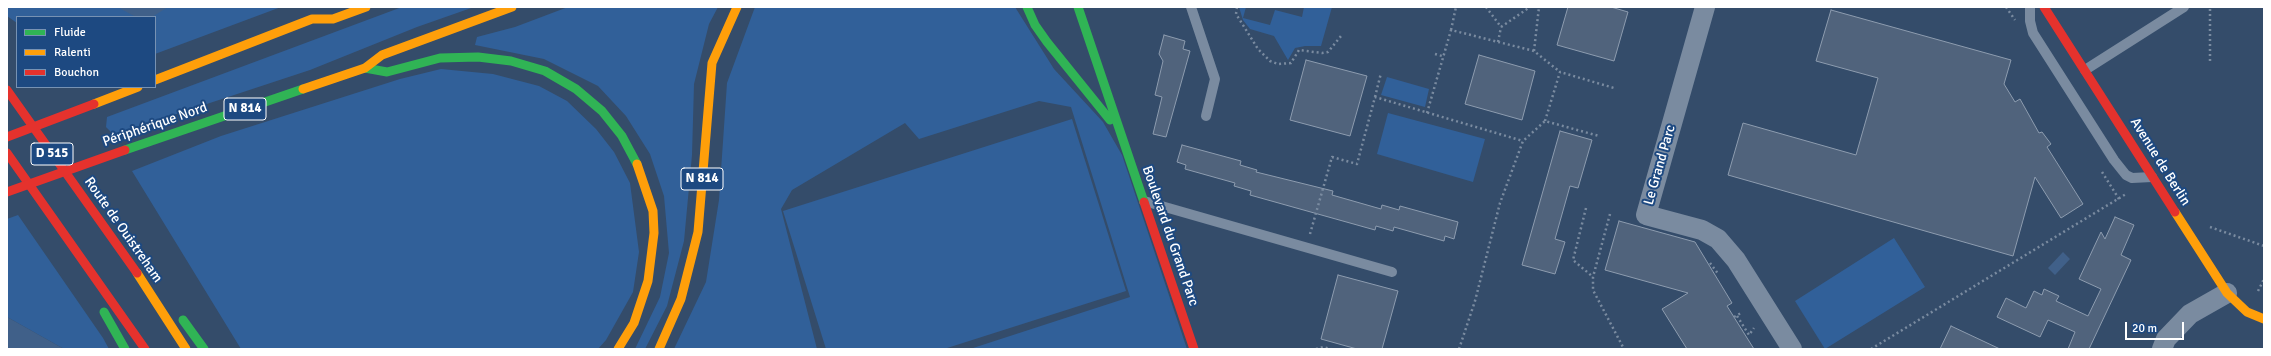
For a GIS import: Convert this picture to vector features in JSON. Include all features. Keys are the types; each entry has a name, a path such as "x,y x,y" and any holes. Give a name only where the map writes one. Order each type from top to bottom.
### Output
{"main road":[{"path":"156,80 312,19 333,19 366,7"},
{"name":"Périphérique Nord","path":"7,192 365,68 382,55 512,7"},
{"name":"N 814","path":"659,349 681,299 698,232 712,63 737,7"},
{"name":"Boulevard du Grand Parc","path":"1027,7 1035,25 1047,42 1120,132"},
{"name":"Boulevard du Grand Parc","path":"1078,7 1194,349"},
{"name":"Avenue de Berlin","path":"2044,7 2227,293 2247,312 2264,319"},
{"path":"312,19 319,11"},
{"name":"N 814","path":"365,68 386,72 440,58 478,57 511,61 545,71 576,89 602,111 622,136 640,170 654,218 653,249 648,281 634,323 618,349"},
{"path":"7,137 135,88"},
{"name":"Route de Ouistreham","path":"7,90 140,278 186,349"},
{"name":"D 515","path":"7,153 145,349"},
{"path":"78,252 98,301 124,349"},
{"path":"140,278 167,301"},
{"path":"176,312 204,349"}],"street":[{"name":"Le Grand Parc","path":"1705,7 1646,215 1702,230 1718,239 1736,260 1792,349"},
{"path":"2162,349 2166,339 2190,314 2227,293"}],"lane":[{"path":"1191,7 1215,80 1206,116"},
{"path":"2030,7 2030,21 2033,32 2114,160 2126,175 2132,178 2152,177"},
{"path":"2085,70 2184,7"},
{"path":"1143,201 1392,272"}],"path":[{"path":"1237,7 1236,14 1258,49 1270,61 1278,64 1291,63 1299,50 1322,53 1328,52 1341,36"},
{"path":"1427,112 1442,56 1451,30 1456,7"},
{"path":"1486,7 1501,27"},
{"path":"1498,42 1501,27 1530,7"},
{"path":"1534,51 1539,7"},
{"path":"2210,7 2210,61"},
{"path":"1451,30 1534,51 1560,72 1614,88"},
{"path":"1435,54 1442,56"},
{"path":"1459,349 1475,301 1500,203 1523,141 1545,121 1560,72"},
{"path":"1306,247 1332,157 1357,164 1381,73"},
{"path":"1375,97 1523,141"},
{"path":"1545,121 1599,136"},
{"path":"1871,349 2126,194"},
{"path":"1586,208 1573,260 1593,278"},
{"path":"1610,214 1593,278 1593,290 1624,349"},
{"path":"2209,227 2264,246"},
{"path":"2258,291 2264,279"},
{"path":"1741,313 1736,317 1749,335 1754,330 1754,324"},
{"path":"1316,349 1323,346 1331,349"}],"shaded area":[{"path":"7,7 281,7 156,54 156,16 16,16 16,22 7,16"},
{"path":"120,7 168,7 154,16 134,16"},
{"path":"402,7 474,7 417,27 310,70 140,126 113,134 106,127 107,117"},
{"path":"568,7 718,7 709,24 694,84 692,155 684,241 667,306 645,349 635,349 660,297 669,253 664,196 650,154 626,116 598,86 544,59 475,45 477,37 515,27"},
{"path":"755,7 1015,7 1054,69 1103,122 1122,155 1187,349 970,349 1130,297 1071,107 1039,101 919,139 905,123 792,190 781,209 817,349 674,349 706,282 719,200 727,83"},
{"path":"1239,7 1246,7 1243,18 1270,25 1275,10 1302,17 1304,7 1332,7 1321,46 1305,46 1295,48 1288,60 1274,36 1250,29 1243,20"},
{"path":"441,69 493,74 539,86 567,101 596,129 614,152 630,183 639,252 633,292 606,340 598,349 241,349 132,171 221,136 400,79"},
{"path":"1387,77 1429,89 1425,107 1381,95"},
{"path":"1388,113 1485,139 1473,182 1377,154"},
{"path":"1072,119 1126,291 944,349 826,349 783,211"},
{"path":"18,215 103,338 109,349 64,349 7,317 7,219"},
{"path":"1894,238 1925,287 1825,349 1795,301"},
{"path":"2063,252 2070,259 2055,275 2048,268"},
{"path":"7,317 64,349 7,349"}],"building":[{"path":"1568,7 1611,7 1628,12 1614,61 1557,45"},
{"path":"1831,10 2011,60 2004,84 2015,102 2020,99 2039,133 2042,132 2051,144 2047,147 2083,204 2061,218 2035,177 2013,256 1728,175 1743,123 1856,155 1878,78 1816,61"},
{"path":"1164,35 1185,41 1183,49 1190,51 1166,137 1153,134 1162,97 1155,95 1163,61 1159,54"},
{"path":"1479,55 1535,71 1522,120 1465,104"},
{"path":"1306,60 1367,76 1350,136 1290,120"},
{"path":"1560,131 1592,140 1578,188 1570,186 1555,239 1565,242 1555,274 1522,265"},
{"path":"1182,145 1241,161 1240,165 1257,170 1256,172 1333,191 1332,195 1381,209 1382,205 1399,210 1400,206 1458,222 1454,239 1445,236 1444,241 1394,227 1393,231 1376,226 1375,230 1250,195 1251,191 1234,186 1235,183 1185,169 1186,165 1177,162"},
{"path":"2115,217 2134,225 2121,255 2131,260 2089,349 2068,349 2075,332 2048,320 2040,337 1997,317 2006,298 2026,308 2034,291 2042,295 2044,289 2059,296 2056,301 2088,316 2101,289 2079,279 2101,232 2105,239"},
{"path":"1619,221 1695,242 1732,303 1727,306 1754,349 1687,349 1662,309 1688,293 1605,270"},
{"path":"1338,275 1398,291 1382,349 1357,349 1321,339"},
{"path":"1951,326 2000,349 1940,349"}],"traffic: fast":[{"path":"1027,7 1035,25 1047,42 1110,120"},
{"path":"1078,7 1144,202"},
{"path":"365,68 387,72 440,58 478,57 511,61 545,71 576,89 602,111 622,136 637,164"},
{"path":"125,150 303,89"},
{"path":"104,312 125,349"},
{"path":"183,320 204,349"}],"traffic: slow":[{"path":"156,80 312,19 333,19 366,7"},
{"path":"303,89 365,68 382,55 512,7"},
{"path":"659,349 681,299 698,232 712,63 737,7"},
{"path":"94,104 135,88"},
{"path":"618,349 634,323 648,281 654,233 653,211 637,164"},
{"path":"2175,212 2227,293 2247,312 2264,319"},
{"path":"137,273 186,349"}],"traffic: jam":[{"path":"2044,7 2175,212"},
{"path":"7,90 137,273"},
{"path":"7,137 94,104"},
{"path":"7,192 125,150"},
{"path":"7,153 145,349"},
{"path":"1144,202 1194,349"}]}
